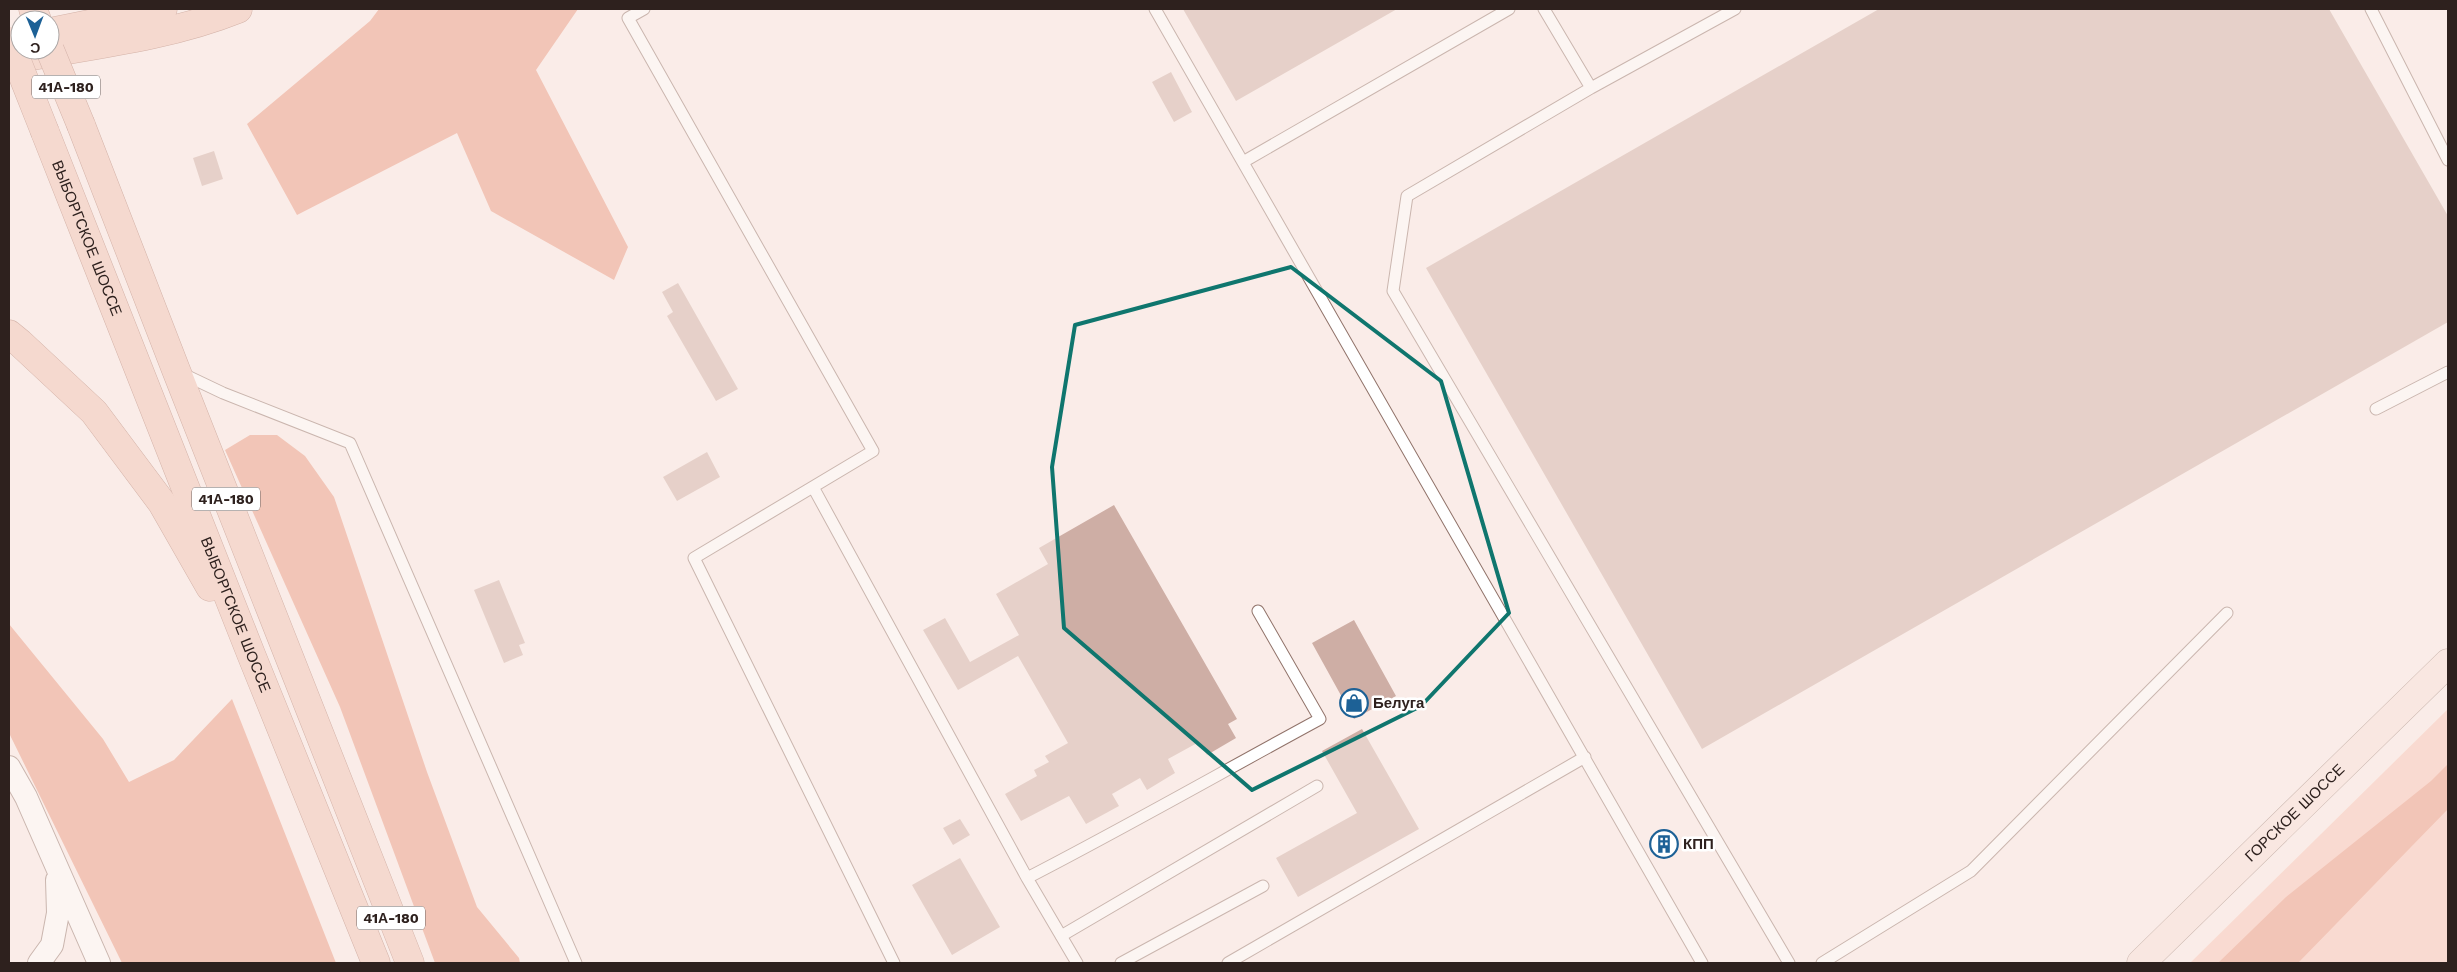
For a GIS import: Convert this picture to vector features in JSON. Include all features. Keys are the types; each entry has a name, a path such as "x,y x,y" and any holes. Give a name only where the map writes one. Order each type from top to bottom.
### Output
{"main road":[{"path":"60,30 163,9"},
{"path":"9,60 154,34 208,20 238,9"},
{"name":"ВЫБОРГСКОЕ ШОССЕ","path":"9,40 251,654 376,963"},
{"name":"41А-180","path":"54,60 82,125 176,370 410,963"},
{"path":"9,334 94,412 162,503 251,654"},
{"name":"ГОРСКОЕ ШОССЕ","path":"2141,963 2448,663"}],"street":[{"path":"9,767 26,797 99,963"},
{"path":"39,963 52,945 58,913 57,869"}],"lane":[{"path":"644,9 628,18 873,451 694,558 894,963"},
{"path":"1155,9 1702,963"},
{"path":"1243,162 1509,9"},
{"path":"1544,9 1591,88"},
{"path":"1735,9 1591,88 1407,196 1393,292 1790,963"},
{"path":"2371,9 2448,160"},
{"path":"176,370 223,393 350,442 576,963"},
{"path":"2376,409 2448,372"},
{"path":"813,487 1027,878 1076,963"},
{"path":"1027,878 1148,815 1208,779 1320,719 1258,611"},
{"path":"1822,963 1971,871 2227,613"},
{"path":"1228,963 1585,757"},
{"path":"1061,936 1317,786"},
{"path":"1121,963 1263,886"}],"highlighted area":[{"path":"1291,267 1441,381 1509,613 1421,706 1252,790 1064,628 1052,467 1075,325"}],"shaded area":[{"path":"379,9 578,9 536,70 628,247 614,280 491,211 457,133 297,215 247,124 370,21"},
{"path":"250,435 277,435 305,456 334,497 427,772 477,907 519,958 520,963 435,963 340,707 225,450"},
{"path":"9,624 103,739 129,782 174,760 232,699 336,963 122,963 9,733"},
{"path":"2448,709 2448,963 2190,963"},
{"path":"2448,764 2448,809 2298,963 2218,963 2286,897 2431,781"}],"building":[{"path":"1183,9 1397,9 1236,101"},
{"path":"1879,9 2329,9 2448,216 2448,322 1702,749 1426,268"},
{"path":"1171,72 1192,112 1174,122 1152,82"},
{"path":"214,151 223,179 202,186 193,158"},
{"path":"678,283 738,389 716,401 667,316 673,312 662,292"},
{"path":"707,452 720,477 677,501 663,477"},
{"path":"1114,505 1237,719 1228,724 1236,738 1207,755 1199,742 1168,759 1175,773 1147,790 1140,778 1112,794 1119,806 1086,824 1069,796 1021,821 1005,794 1037,776 1034,770 1049,762 1045,756 1068,743 1018,656 958,690 923,630 945,618 970,662 1019,635 996,594 1048,564 1039,548"},
{"path":"499,580 525,643 519,645 523,655 504,663 474,590"},
{"path":"1354,620 1396,696 1354,719 1312,643"},
{"path":"1362,729 1419,829 1298,897 1276,858 1357,813 1322,751"},
{"path":"960,819 970,835 953,845 943,828"},
{"path":"960,858 1000,927 952,955 912,885"}],"place":[{"name":"Белуга","path":"1354,703"},
{"name":"КПП","path":"1664,844"}]}
